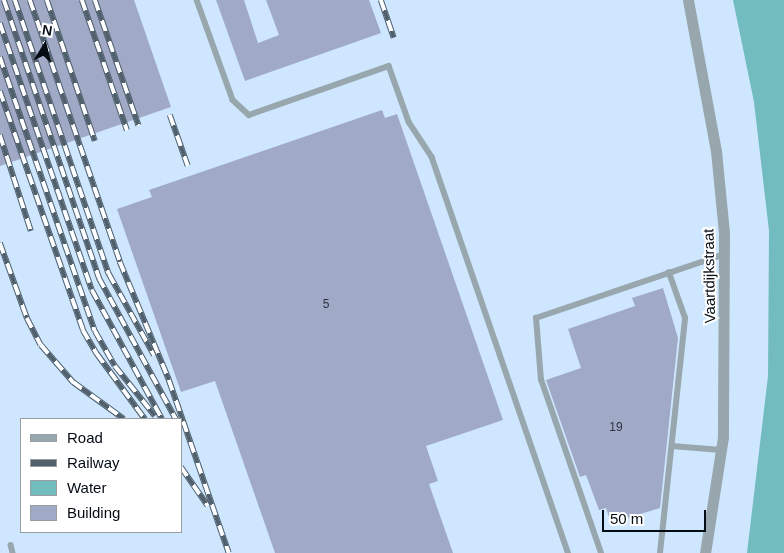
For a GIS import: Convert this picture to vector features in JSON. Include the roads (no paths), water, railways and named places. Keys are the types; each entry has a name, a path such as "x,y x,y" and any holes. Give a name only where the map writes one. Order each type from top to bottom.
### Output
{"street":[{"name":"Vaartdijkstraat","path":"688,0 716,151 725,254 726,353 721,450 706,553"}],"lane":[{"path":"197,0 233,100 249,116 389,66 409,122 432,157 568,553"},
{"path":"602,553 541,380 536,318 725,254"},
{"path":"660,553 685,318 669,273"},
{"path":"672,446 721,450"},
{"path":"10,545 13,553"}],"water":[{"path":"733,0 784,0 784,553 747,553 768,376 769,231 754,102"}],"railway":[{"path":"4,0 99,278 175,418"},
{"path":"15,0 109,274 154,355"},
{"path":"30,0 120,262 169,380 229,553"},
{"path":"47,0 95,141"},
{"path":"82,0 127,130"},
{"path":"95,0 139,126"},
{"path":"381,0 394,38"},
{"path":"0,23 92,290 161,418"},
{"path":"0,57 95,331 115,366 155,416"},
{"path":"0,91 83,330 97,354 144,418"},
{"path":"170,115 188,166"},
{"path":"0,135 31,231"},
{"path":"0,243 27,318 41,345 73,382 123,418"},
{"path":"182,468 208,506"}]}
